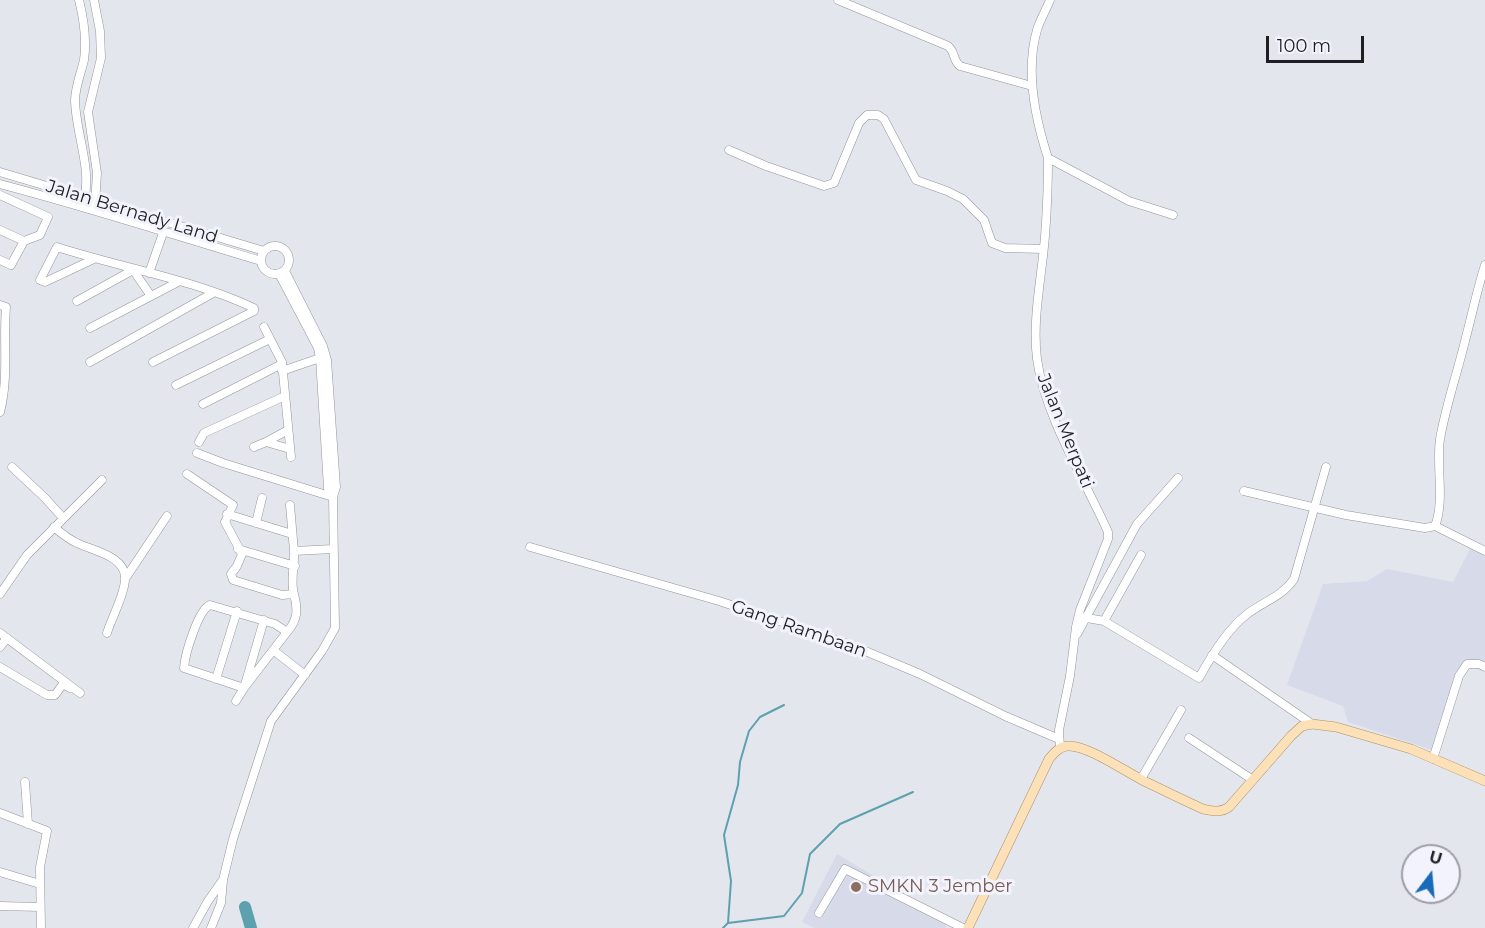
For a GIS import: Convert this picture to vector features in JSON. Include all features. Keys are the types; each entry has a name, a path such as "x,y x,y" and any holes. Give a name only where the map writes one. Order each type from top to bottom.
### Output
{"main road":[{"path":"968,928 1049,759 1059,743 1086,750 1141,780 1214,812 1229,807 1291,736 1302,726 1312,724 1346,730 1411,749 1485,781"}],"street":[{"path":"79,0 85,27 82,68 75,97 76,119 84,157 84,202"},
{"path":"93,0 100,31 101,58 88,112 97,173 94,210"},
{"path":"838,0 948,46 960,66 1032,86"},
{"name":"Jalan Merpati","path":"1050,0 1037,30 1033,52 1032,86 1048,158 1035,332 1039,371 1057,421 1108,532 1108,539 1080,610 1059,743"},
{"path":"82,68 98,71"},
{"path":"729,150 766,166 824,186 834,183 859,123 867,115 878,115 884,119 916,180 947,190 963,199 984,220 992,243 1005,248 1043,249"},
{"path":"1048,158 1129,201 1173,215"},
{"name":"Jalan Bernady Land","path":"0,172 84,202 94,210 163,233 261,261 266,272 273,275 282,273 290,259 285,249 274,246 264,251 96,201 84,202 0,184"},
{"path":"0,195 48,217 40,235 24,241 11,266 0,260"},
{"path":"0,230 24,241"},
{"path":"150,273 163,233"},
{"path":"94,259 45,282 40,280 57,247 150,273 254,308 254,311 153,362"},
{"path":"261,261 264,251"},
{"path":"1435,526 1439,510 1440,441 1451,387 1485,265"},
{"path":"133,270 151,296"},
{"path":"77,301 133,270"},
{"name":"Jalan Bernady Land","path":"282,273 318,348 328,488 333,497"},
{"name":"Jalan Bernady Land","path":"211,928 221,903 223,880 268,728 275,714 305,675 335,628 333,497 336,487 326,354 282,273"},
{"path":"90,328 178,282"},
{"path":"90,362 213,293"},
{"path":"0,304 6,307 5,371 0,412"},
{"path":"264,327 280,357 291,453 266,442"},
{"path":"176,385 270,339"},
{"path":"203,404 282,368 320,357"},
{"path":"199,442 204,433 285,396"},
{"path":"254,447 288,430"},
{"path":"197,453 333,497"},
{"path":"1087,618 1104,621 1199,678 1212,655 1245,615 1290,585 1296,573 1326,466"},
{"path":"12,468 63,518"},
{"path":"187,474 233,505 225,522 242,554 231,574 233,580 282,595 294,594"},
{"path":"1075,637 1137,525 1178,478"},
{"path":"0,594 27,555 102,480"},
{"path":"1244,491 1313,508 1425,528 1435,526 1485,551"},
{"path":"256,523 262,498"},
{"path":"236,701 296,621 297,604 292,584 295,566 290,505"},
{"path":"227,514 292,534"},
{"path":"107,633 125,579 166,516"},
{"path":"54,526 76,542 115,560 125,572 125,579"},
{"name":"Gang Rambaan","path":"530,547 719,601 851,645 920,674 1059,743"},
{"path":"238,549 295,566"},
{"path":"294,550 333,549"},
{"path":"1104,621 1140,555"},
{"path":"244,688 184,668 184,661 205,607 216,605 237,611 275,624 287,632"},
{"path":"216,679 237,611"},
{"path":"244,688 264,620"},
{"path":"0,647 4,635 80,693 63,684 55,695 47,695 0,667"},
{"path":"273,651 305,675"},
{"path":"1212,655 1312,724"},
{"path":"1433,759 1459,676 1467,664 1479,664 1485,667"},
{"path":"1141,780 1181,710"},
{"path":"1189,738 1252,780"},
{"path":"25,782 28,824"},
{"path":"0,813 47,831 40,867 41,928"},
{"path":"819,914 845,869 963,928"},
{"path":"0,872 40,884"},
{"name":"Jalan Bernady Land","path":"193,928 223,880"},
{"path":"0,906 40,907"}],"shaded area":[{"path":"1471,547 1485,551 1485,672 1467,664 1462,666 1438,752 1348,722 1343,706 1287,685 1323,584 1367,581 1387,569 1453,582"},
{"name":"SMKN 3 Jember","path":"837,854 948,920 945,928 814,928 802,922"}],"waterway":[{"path":"723,928 728,923 731,881 724,835 738,785 740,762 749,731 760,717 784,705"},
{"path":"728,923 784,916 802,893 810,854 840,824 913,792"},
{"path":"245,907 251,928"}],"place":[{"name":"SMKN 3 Jember","path":"856,887"}]}
